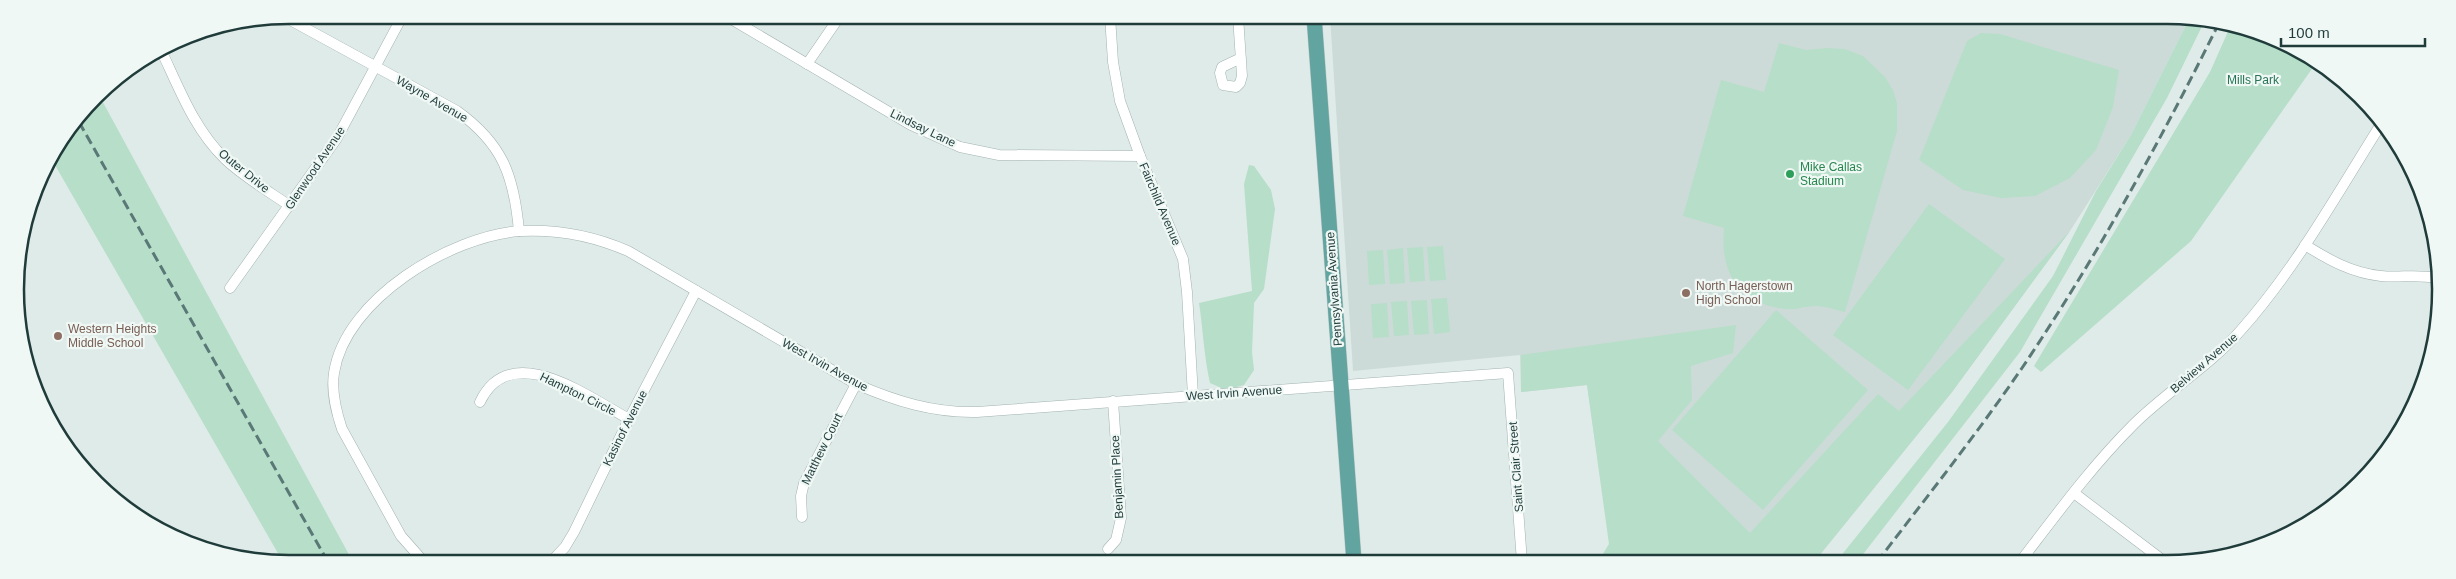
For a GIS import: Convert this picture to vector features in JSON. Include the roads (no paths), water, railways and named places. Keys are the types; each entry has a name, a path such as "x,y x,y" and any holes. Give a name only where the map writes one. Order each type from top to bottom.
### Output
{"main road":[{"name":"Pennsylvania Avenue","path":"1315,24 1353,555"}],"street":[{"name":"Wayne Avenue","path":"297,24 457,111 474,123 489,138 503,157 516,197 519,231"},
{"name":"Glenwood Avenue","path":"230,288 338,138 398,24"},
{"name":"Lindsay Lane","path":"740,24 911,125 960,147 999,155 1140,156"},
{"path":"807,64 834,24"},
{"name":"Fairchild Avenue","path":"1111,24 1120,101 1182,259 1188,292 1193,396"},
{"path":"1239,24 1241,58"},
{"name":"Outer Drive","path":"164,55 183,97 210,142 247,177 290,206"},
{"name":"Belview Avenue","path":"2025,555 2074,492 2134,424 2239,333 2276,288 2305,246 2378,129"},
{"name":"West Irvin Avenue","path":"418,555 401,536 352,450 336,412 334,373 338,356 356,323 398,280 420,265 464,244 494,235 519,231 568,233 606,242 651,263 856,384 913,406 959,413 1508,373"},
{"path":"2305,246 2344,267 2361,272 2381,276 2424,275 2432,277"},
{"name":"Kasinof Avenue","path":"558,555 574,532 629,419 696,291"},
{"name":"Hampton Circle","path":"480,402 493,382 512,374 534,373 550,378 629,419"},
{"name":"Saint Clair Street","path":"1508,373 1521,555"},
{"name":"Matthew Court","path":"802,517 801,496 804,483 856,384"},
{"name":"Benjamin Place","path":"1108,549 1116,540 1121,518 1113,401"},
{"path":"2074,492 2155,555"}],"railway":[{"path":"1882,555 1987,418 2076,284 2174,112 2216,29"},
{"path":"81,125 324,555"}],"place":[{"name":"Mike Callas Stadium","path":"1790,174"},
{"name":"North Hagerstown High School","path":"1686,293"},
{"name":"Western Heights Middle School","path":"58,336"}],"park label":[{"name":"Mills Park","path":"2253,80"}]}
